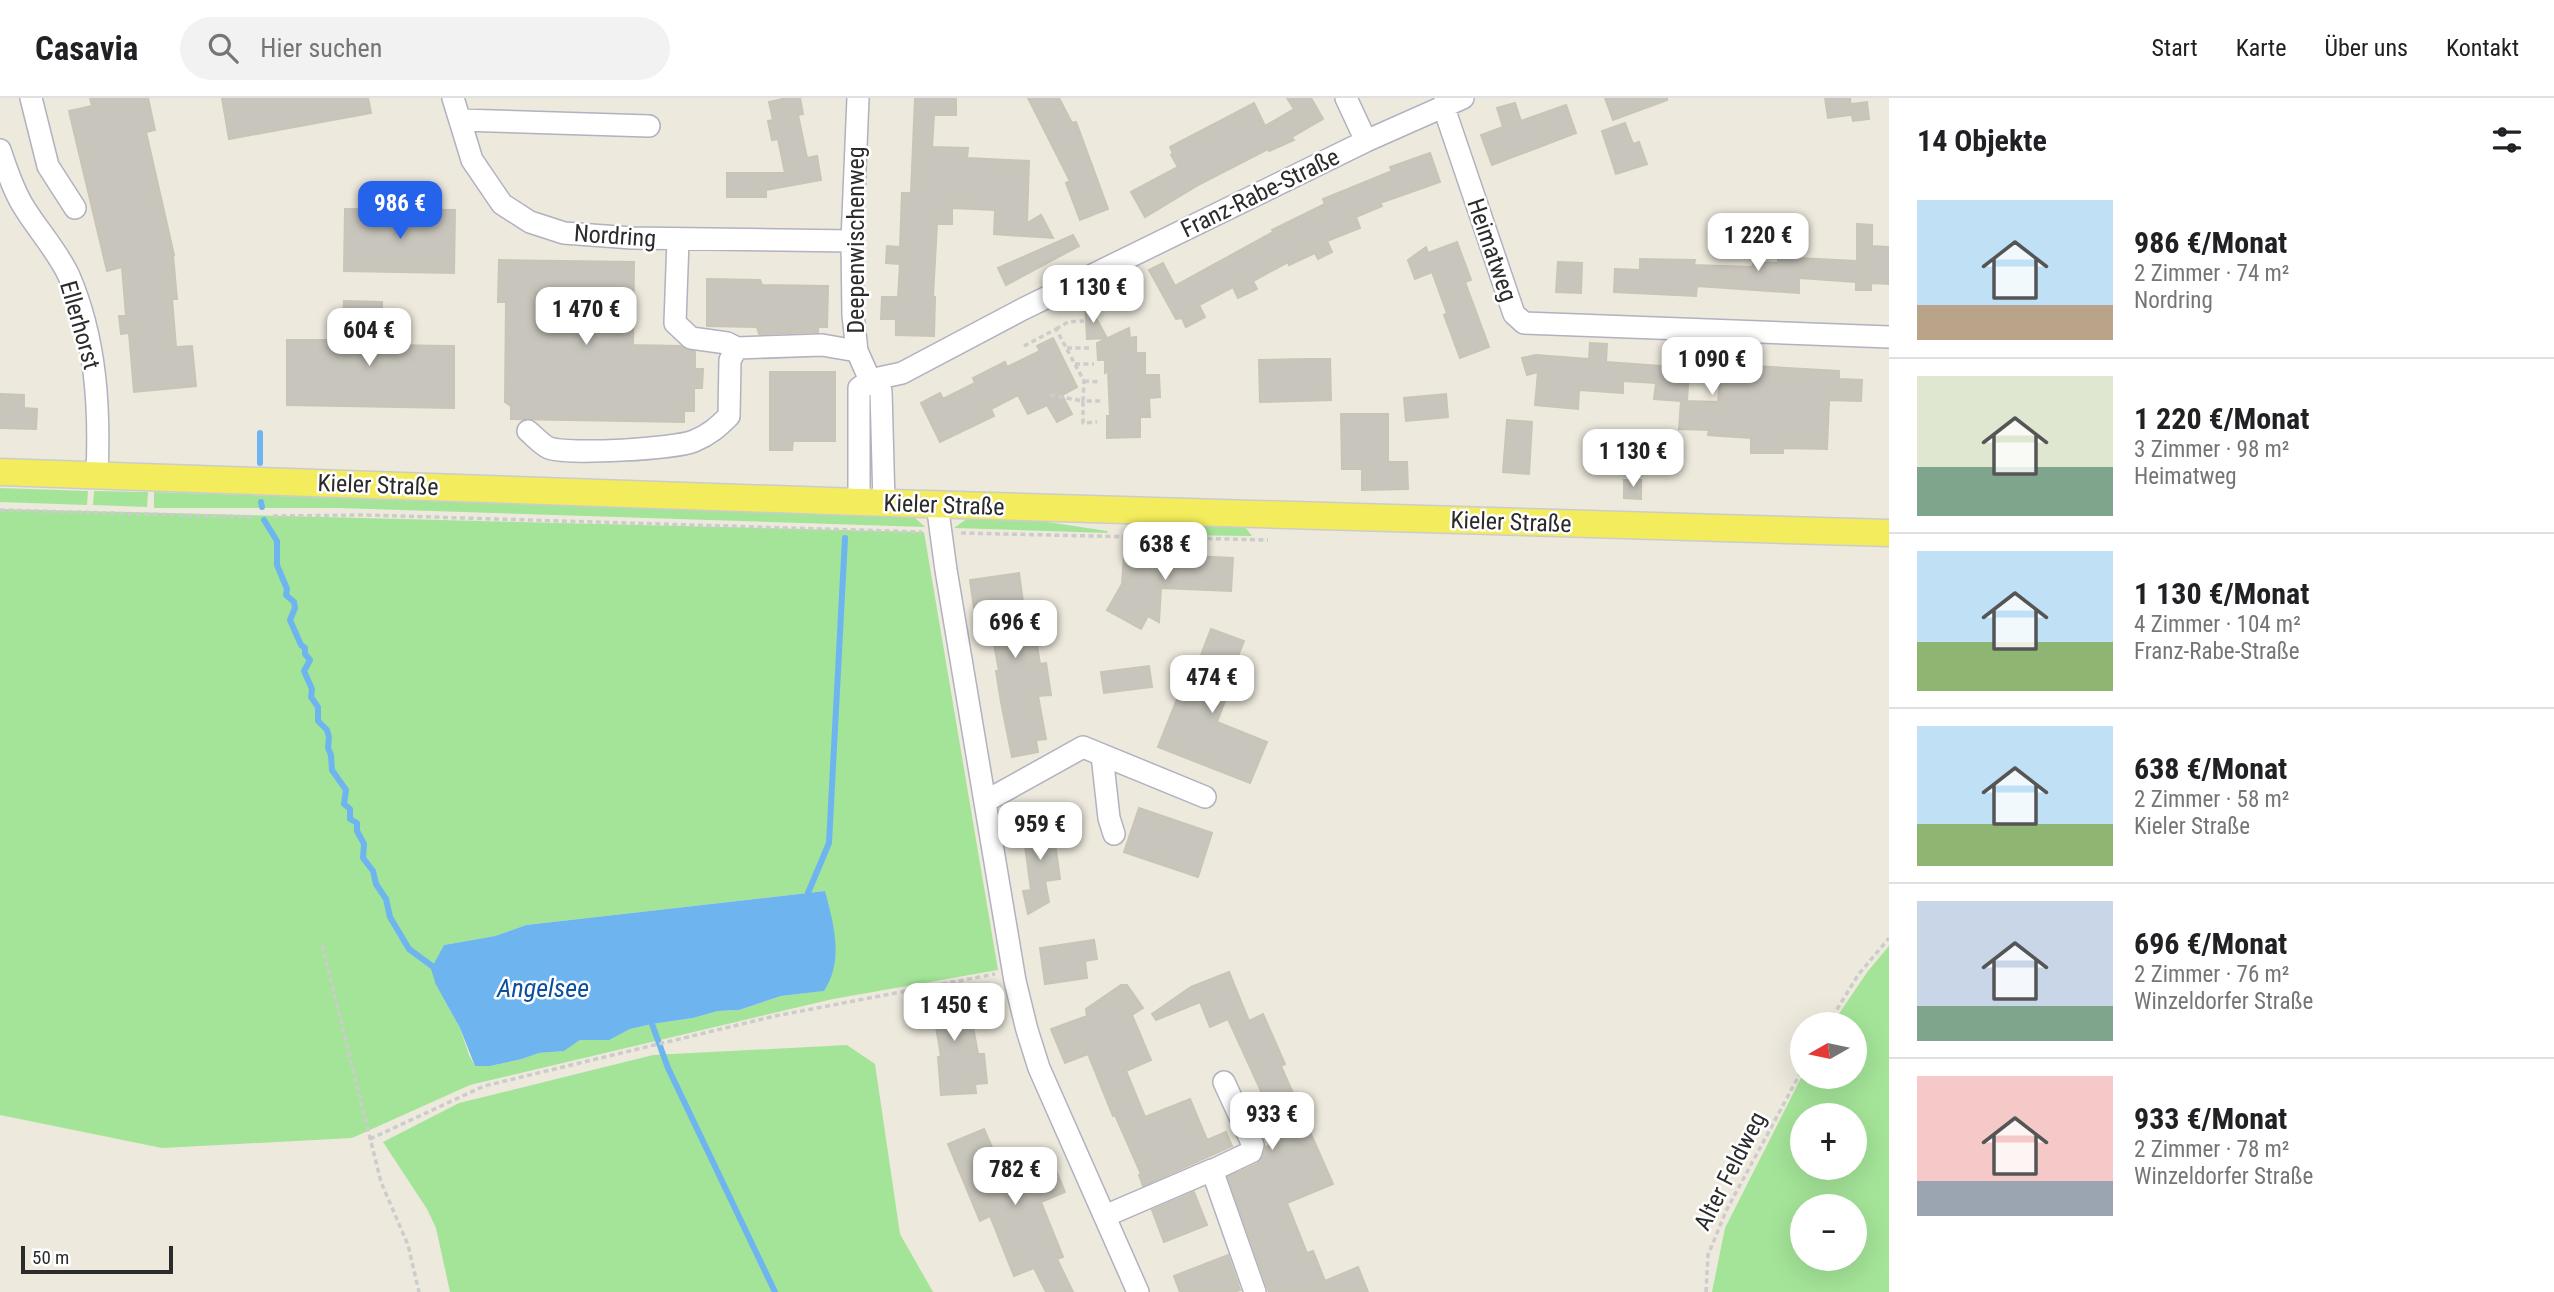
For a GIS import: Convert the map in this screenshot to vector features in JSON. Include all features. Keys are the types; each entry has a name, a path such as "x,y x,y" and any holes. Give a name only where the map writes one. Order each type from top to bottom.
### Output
{"main road":[{"name":"Kieler Straße","path":"0,472 872,503 1889,533"}],"street":[{"path":"31,98 48,166 75,208"},
{"name":"Nordring","path":"453,98 472,160 502,204 530,222 564,233 678,240 852,242"},
{"name":"Deepenwischenweg","path":"858,98 852,242 853,315 857,351 870,380 881,391 872,503"},
{"path":"1346,98 1366,141"},
{"name":"Franz-Rabe-Straße","path":"870,380 902,373 1023,309 1366,141 1453,102"},
{"name":"Heimatweg","path":"1453,102 1514,314 1524,324 1889,337"},
{"path":"460,120 649,126"},
{"name":"Ellerhorst","path":"0,150 22,204 68,275 90,343 99,421 97,474"},
{"path":"678,240 675,323 691,338 727,343 737,348 822,345 857,351"},
{"path":"528,431 548,448 574,450 651,449 692,442 716,430 729,416 730,360 737,348"},
{"path":"937,504 1014,970 1027,1030 1039,1068 1138,1292"},
{"path":"986,801 1083,747 1205,797"},
{"path":"1102,755 1109,818 1114,834"},
{"path":"1105,1216 1251,1152 1253,1145 1224,1082"},
{"path":"1211,1171 1255,1292"}],"path":[{"path":"1024,346 1068,322 1084,321"},
{"path":"1056,329 1084,381 1083,423 1097,422"},
{"path":"1066,348 1090,348"},
{"path":"1075,364 1094,364"},
{"path":"1084,381 1100,382"},
{"path":"1050,395 1083,401 1103,401"},
{"path":"0,510 253,517"},
{"path":"273,516 365,515 940,533 1270,540"},
{"path":"1835,1012 1858,975 1889,938"},
{"path":"322,945 381,1182 408,1245 419,1292"},
{"path":"370,1139 484,1086 651,1046 660,1041 1014,970"},
{"path":"831,999 832,1005"},
{"name":"Alter Feldweg","path":"1706,1292 1708,1255 1726,1211 1792,1089"}],"green space":[{"path":"0,488 88,491 87,505 0,502"},
{"path":"94,491 148,492 147,507 93,505"},
{"path":"154,492 914,517 925,527 339,508 154,508"},
{"path":"0,509 924,532 998,970 833,999 470,1085 352,1138 162,1148 0,1115","holes":["825,891 823,991 781,996 739,1010 718,1011 652,1024 630,1029 609,1039 580,1040 564,1051 539,1053 490,1066 475,1066 460,1028 436,985 444,945 495,936 526,925"]},
{"path":"968,518 1041,521 1108,533 954,528"},
{"path":"1199,526 1245,527 1252,536 1172,535 1172,530"},
{"path":"1889,946 1889,1292 1712,1292 1725,1228 1795,1089 1867,1089 1867,1012 1840,1012"},
{"path":"847,1045 875,1064 900,1234 933,1292 450,1292 436,1228 427,1209 383,1142 459,1103 653,1055"}],"water":[{"name":"Angelsee","path":"825,891 834,929 835,955 834,967 824,991 781,996 739,1010 718,1011 630,1029 609,1040 580,1040 564,1051 539,1053 490,1066 475,1066 431,969 444,945 495,936 526,925"}],"building":[{"path":"90,98 148,98 155,130 146,132 174,255 177,299 172,299 176,347 192,346 196,386 134,392 129,333 121,334 119,316 126,316 122,267 107,271 69,111 92,106"},
{"path":"222,98 368,98 371,113 229,139"},
{"path":"800,98 803,114 798,115 807,158 817,156 821,180 766,190 766,197 727,197 727,173 785,173 778,139 772,140 768,121 773,120 769,102"},
{"path":"915,98 956,98 956,115 934,115 932,147 968,148 967,158 1029,161 1027,223 1041,215 1053,238 994,234 995,210 952,208 952,224 937,224 934,336 896,335 896,319 881,319 882,297 898,297 900,264 886,263 887,246 900,247 902,193 911,193"},
{"path":"1028,98 1059,98 1072,123 1076,122 1108,209 1080,220 1066,183 1070,181"},
{"path":"1287,98 1311,98 1323,119 1292,137 1294,140 1269,151 1268,149 1200,184 1145,217 1131,192 1178,167 1170,147 1254,103 1265,126 1294,109"},
{"path":"1605,98 1667,98 1667,100 1613,120"},
{"path":"1825,98 1850,98 1851,115 1828,118"},
{"path":"1867,102 1869,119 1853,121 1850,104"},
{"path":"1515,103 1521,121 1566,105 1576,133 1492,165 1481,135 1503,127 1497,108"},
{"path":"1625,123 1633,144 1639,142 1647,164 1616,174 1602,131"},
{"path":"1430,153 1440,182 1380,203 1382,206 1356,217 1360,228 1327,241 1332,252 1318,259 1315,253 1289,265 1288,262 1253,281 1257,289 1238,298 1233,287 1199,305 1205,317 1186,327 1182,318 1176,319 1149,270 1163,263 1175,286 1273,232 1272,230 1325,204 1323,199 1392,171 1390,167"},
{"path":"345,209 455,210 454,273 344,271"},
{"path":"1857,224 1872,225 1872,246 1889,247 1889,284 1871,283 1871,290 1856,290 1856,282 1799,278 1799,293 1697,286 1696,296 1614,292 1615,269 1640,270 1640,259 1695,260 1694,265 1752,267 1754,262 1778,263 1778,257 1857,261"},
{"path":"1073,235 1079,246 1006,285 998,268"},
{"path":"1457,242 1471,280 1465,282 1489,347 1460,358 1432,272 1415,279 1408,260 1426,247 1428,253"},
{"path":"499,260 634,262 633,345 680,346 695,352 695,369 703,369 702,388 694,388 694,411 684,411 684,422 511,419 511,406 505,402 506,302 498,302"},
{"path":"1558,262 1582,263 1581,293 1556,292"},
{"path":"707,279 760,280 762,285 828,286 827,327 818,327 818,332 759,334 757,327 707,326"},
{"path":"1085,298 1107,338 1087,339"},
{"path":"344,301 382,302 382,345 454,346 454,408 287,405 287,340 343,340"},
{"path":"1129,328 1130,338 1136,337 1136,353 1145,353 1145,375 1159,375 1160,397 1149,398 1150,417 1140,417 1140,437 1107,438 1107,416 1110,416 1108,371 1105,373 1105,360 1098,360 1097,343"},
{"path":"1053,338 1077,387 1062,395 1072,414 1057,422 1047,405 1028,414 1018,395 991,409 994,416 940,442 921,403 940,393 943,399 975,383 973,378 1005,362 1007,367 1040,351 1037,346"},
{"path":"1590,343 1607,344 1606,362 1689,368 1687,401 1718,402 1721,364 1839,371 1839,379 1862,380 1861,401 1829,400 1827,449 1783,448 1783,453 1751,453 1751,438 1708,435 1709,430 1679,429 1681,401 1654,399 1656,383 1623,381 1623,393 1579,390 1578,409 1535,405 1538,372 1527,375 1522,358 1536,355 1589,359"},
{"path":"1330,359 1331,400 1260,402 1259,360"},
{"path":"770,372 835,372 835,441 793,441 792,450 770,450"},
{"path":"0,394 24,395 24,408 37,409 36,429 0,428"},
{"path":"1446,394 1448,417 1406,421 1404,398"},
{"path":"1341,414 1388,414 1388,462 1407,462 1408,489 1362,490 1362,469 1342,469"},
{"path":"1507,420 1532,422 1529,474 1503,472"},
{"path":"1624,480 1641,480 1641,499 1624,498"},
{"path":"1124,553 1233,558 1231,591 1161,588 1159,622 1148,616 1141,629 1107,610 1122,584"},
{"path":"1019,573 1025,617 1032,615 1040,664 1046,663 1051,695 1038,696 1046,739 1036,740 1038,752 1012,757 987,606 974,608 970,580"},
{"path":"1211,629 1244,641 1226,686 1230,688 1217,722 1267,742 1250,783 1158,747 1187,674 1193,676"},
{"path":"1149,666 1152,687 1104,693 1101,672"},
{"path":"1139,808 1212,833 1198,877 1124,852"},
{"path":"1052,820 1060,879 1045,881 1049,902 1028,914 1023,891 1031,890 1022,824"},
{"path":"1094,940 1097,959 1085,961 1087,978 1045,984 1040,948"},
{"path":"1229,972 1249,1021 1263,1014 1285,1064 1281,1066 1333,1184 1287,1203 1307,1253 1313,1251 1325,1281 1358,1267 1368,1292 1269,1292 1228,1177 1257,1164 1266,1147 1282,1140 1228,1019 1210,1027 1200,1002 1156,1020 1152,1014 1191,987"},
{"path":"1121,985 1127,985 1143,1008 1132,1015 1151,1060 1126,1071 1145,1117 1190,1099 1207,1140 1226,1132 1232,1146 1143,1186 1139,1175 1141,1174 1115,1115 1113,1116 1088,1054 1065,1063 1051,1029 1087,1016 1086,1009"},
{"path":"967,994 978,1054 984,1054 987,1083 975,1084 976,1093 941,1095 938,1057 941,1057 935,1020 911,1024 907,1005"},
{"path":"984,1129 1003,1173 1049,1154 1065,1192 1041,1202 1063,1257 1057,1259 1073,1292 1046,1292 1034,1268 1014,1276 990,1216 980,1221 948,1144"},
{"path":"1194,1192 1207,1225 1164,1242 1152,1210"},
{"path":"1228,1255 1240,1290 1180,1292 1174,1276"}],"waterway":[{"path":"260,433 260,463"},
{"path":"261,502 262,507"},
{"path":"264,520 277,541 277,565 287,589 286,595 294,602 295,608 290,620 310,660 304,671 312,689 311,697 318,707 318,721 327,730 329,737 332,770 346,790 344,804 350,809 350,819 357,823 357,831 364,844 363,858 373,871 376,884 386,899 390,917 409,949 432,966"},
{"path":"808,893 829,843 845,538"},
{"path":"652,1024 668,1068 775,1292"}]}
